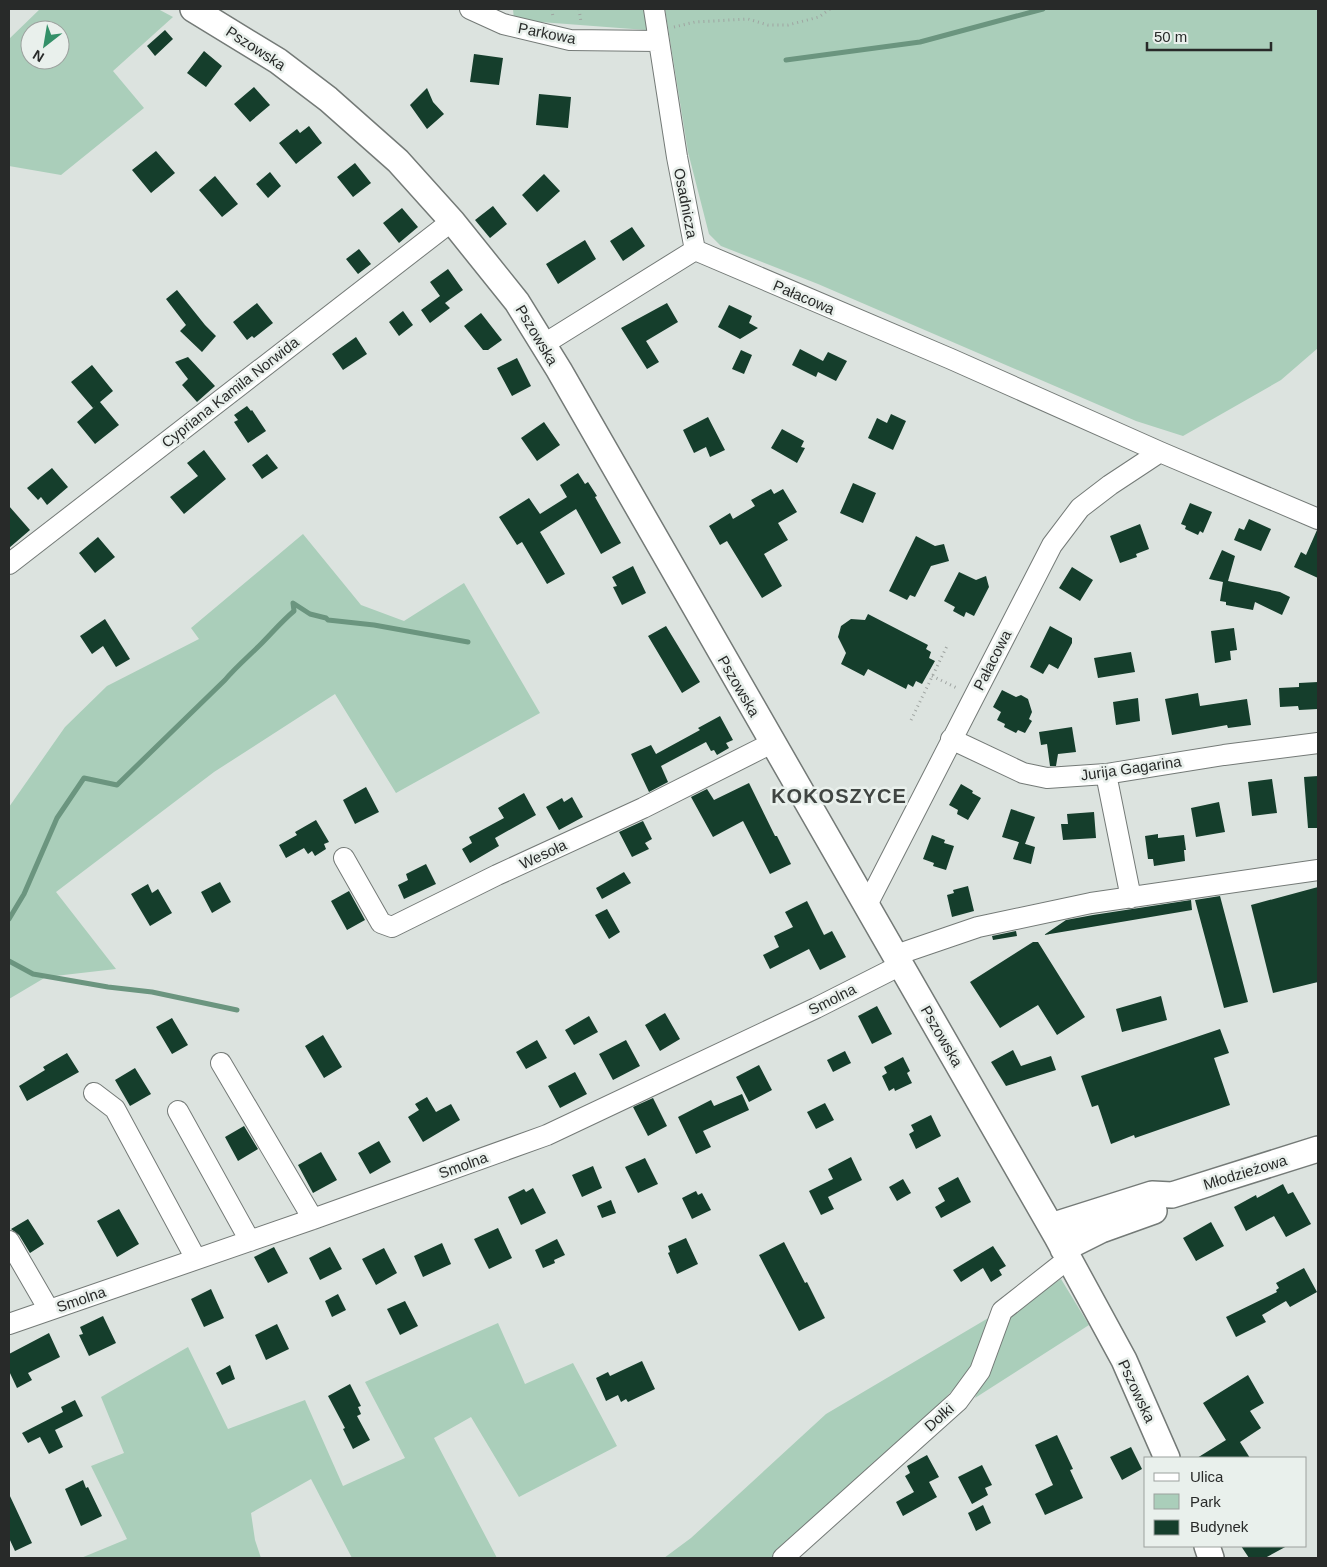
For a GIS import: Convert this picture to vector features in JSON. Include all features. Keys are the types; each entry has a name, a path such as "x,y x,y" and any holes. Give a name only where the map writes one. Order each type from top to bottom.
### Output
{"main road":[{"name":"Pszowska","path":"193,9 278,62 328,99 398,161 452,221 517,302 544,344 1051,1226 1124,1360 1168,1457"},
{"name":"Młodzieżowa","path":"1051,1226 1152,1194 1172,1195 1318,1149"},
{"name":"Młodzieżowa","path":"1066,1254 1106,1228 1161,1209 1172,1195"}],"street":[{"name":"Parkowa","path":"470,9 502,16 570,40 657,38"},
{"name":"Osadnicza","path":"544,344 695,250 677,157 654,9"},
{"name":"Cypriana Kamila Norwida","path":"9,564 452,221"},
{"name":"Pałacowa","path":"695,250 1318,519"},
{"name":"Pałacowa","path":"867,904 973,695 1052,545 1080,508 1110,484 1160,452"},
{"name":"Jurija Gagarina","path":"951,739 1022,773 1047,778 1106,774 1224,755 1318,743"},
{"name":"Wesoła","path":"344,858 381,923 392,927 643,808 772,743"},
{"path":"1106,774 1130,898"},
{"name":"Smolna","path":"9,1324 313,1219 547,1135 808,1012 898,960 978,927 1091,904 1318,870"},
{"path":"221,1063 313,1219"},
{"path":"94,1093 115,1110 196,1259"},
{"path":"178,1111 250,1241"},
{"path":"9,1241 49,1310"},
{"name":"Dołki","path":"783,1558 958,1401 980,1372 1002,1310 1066,1254"}],"path":[{"path":"552,9 553,19"},
{"path":"579,9 581,22"},
{"path":"657,38 678,26 695,22 748,19 768,25 788,25 819,17 830,9"},
{"path":"911,720 947,646"},
{"path":"932,676 973,695"}],"green space":[{"path":"40,9 158,9 173,17 113,71 144,108 61,175 9,166 9,39 20,28 20,70 70,70 70,20 29,20"},
{"path":"513,9 648,9 650,24 646,30 514,20"},
{"path":"665,9 1318,9 1318,348 1281,380 1183,436 1136,421 818,284 721,246 709,234 688,152"},
{"path":"303,534 361,605 404,621 464,583 540,713 396,793 335,694 214,772 56,892 116,969 46,977 9,999 9,807 65,727 107,686 199,639 191,628"},
{"path":"1061,1279 1089,1325 975,1398 1002,1325 1014,1307"},
{"path":"990,1317 971,1371 904,1441 773,1558 664,1558 691,1538 826,1414"},
{"path":"498,1323 525,1384 573,1363 617,1446 519,1497 471,1417 434,1438 497,1558 352,1558 311,1479 251,1513 255,1540 261,1558 81,1558 127,1539 91,1466 124,1453 101,1397 188,1347 228,1429 305,1400 343,1486 405,1458 365,1382"}],"building":[{"path":"165,30 173,39 155,56 147,46"},
{"path":"204,51 222,66 206,87 187,73"},
{"path":"474,54 503,58 499,85 470,82"},
{"path":"254,87 270,105 250,122 234,104"},
{"path":"427,88 433,102 444,114 427,129 410,105"},
{"path":"539,94 571,97 568,128 536,125"},
{"path":"309,126 322,143 296,164 279,143 297,129 300,133"},
{"path":"156,151 175,173 151,193 132,170"},
{"path":"355,163 371,183 353,197 337,177"},
{"path":"270,172 281,186 268,198 256,184"},
{"path":"544,174 560,191 537,212 522,195"},
{"path":"215,176 238,204 222,217 199,190"},
{"path":"493,206 507,224 490,238 475,220"},
{"path":"402,208 418,227 399,243 383,223"},
{"path":"632,227 645,246 623,261 610,241"},
{"path":"585,240 596,259 558,284 546,264"},
{"path":"359,249 371,264 358,274 346,259"},
{"path":"448,269 463,290 445,303 450,308 430,323 421,310 440,296 430,282"},
{"path":"177,290 216,336 202,352 180,331 186,325 166,299"},
{"path":"257,303 273,323 254,338 252,336 247,340 233,322"},
{"path":"667,303 678,322 646,341 659,362 647,369 621,328"},
{"path":"729,305 752,316 749,323 758,328 740,339 718,327"},
{"path":"403,311 413,325 399,336 389,322"},
{"path":"481,313 502,340 488,350 483,350 464,326"},
{"path":"356,337 367,354 343,370 332,354"},
{"path":"800,349 823,361 828,352 847,361 836,381 818,372 816,377 792,365"},
{"path":"741,350 752,355 744,374 732,369"},
{"path":"188,357 215,386 197,402 182,385 188,379 175,362"},
{"path":"517,358 531,386 512,396 497,368"},
{"path":"92,365 113,391 93,408 71,382"},
{"path":"100,402 119,425 95,444 77,422"},
{"path":"247,406 252,410 266,431 248,443 234,422 238,420 234,415"},
{"path":"891,414 906,421 893,450 868,438 877,418 887,423"},
{"path":"708,417 725,450 710,457 706,447 694,453 683,430"},
{"path":"544,422 560,445 537,461 521,438"},
{"path":"782,429 804,441 801,447 805,448 797,463 771,448"},
{"path":"204,450 226,479 184,514 170,497 198,476 187,463"},
{"path":"267,454 278,468 262,479 252,465"},
{"path":"52,468 68,487 47,505 41,497 38,500 27,488"},
{"path":"578,473 585,484 588,482 597,496 595,497 621,543 601,554 576,509 540,532 565,574 547,584 522,542 517,545 499,517 529,498 540,514 567,497 560,485"},
{"path":"853,483 876,493 863,523 840,513"},
{"path":"771,489 774,494 783,489 797,512 778,523 788,540 764,554 782,586 762,598 727,541 720,545 709,526 730,513 733,519 755,506 751,500"},
{"path":"1190,503 1212,512 1203,533 1200,531 1198,535 1185,529 1186,526 1181,524"},
{"path":"9,506 30,530 9,548"},
{"path":"1249,519 1271,529 1261,551 1234,540 1239,528 1244,530"},
{"path":"1140,524 1149,549 1136,554 1137,557 1120,563 1110,536"},
{"path":"1317,530 1318,578 1294,567 1301,552 1306,555"},
{"path":"916,536 935,546 944,544 949,561 931,566 915,597 910,595 907,600 889,591"},
{"path":"98,537 115,557 95,573 79,553"},
{"path":"1222,550 1235,556 1228,581 1280,592 1290,597 1282,615 1255,602 1253,610 1226,605 1226,602 1220,601 1223,582 1209,579"},
{"path":"633,566 646,593 622,605 613,587 617,586 612,577"},
{"path":"1072,567 1093,580 1080,601 1059,588"},
{"path":"959,572 976,580 986,576 989,587 974,616 966,612 964,617 953,611 955,607 944,601"},
{"path":"868,614 928,645 926,649 931,652 929,658 935,661 922,684 916,681 913,687 908,684 906,689 868,669 864,676 841,664 846,653 838,637 841,626 851,619 865,620"},
{"path":"105,619 130,659 116,667 103,646 92,654 80,636"},
{"path":"666,626 700,682 682,693 648,636"},
{"path":"1050,626 1072,638 1072,643 1058,669 1049,664 1043,674 1030,667"},
{"path":"1234,628 1237,650 1230,651 1231,660 1215,663 1211,631"},
{"path":"1131,652 1135,672 1098,678 1094,658"},
{"path":"1318,682 1318,709 1299,710 1298,706 1280,707 1279,688 1299,687 1299,683"},
{"path":"1002,690 1016,697 1021,695 1028,699 1032,712 1029,719 1032,721 1025,733 1018,730 1016,733 1004,727 1005,724 997,720 1001,712 993,707"},
{"path":"1198,693 1200,706 1247,699 1251,725 1228,728 1227,725 1172,735 1165,699"},
{"path":"1138,698 1140,721 1116,725 1113,702"},
{"path":"720,716 733,740 726,743 729,748 717,755 714,750 711,751 706,742 661,766 668,782 649,792 631,754 651,745 656,754 700,730 698,728"},
{"path":"1072,727 1076,752 1058,754 1056,766 1050,766 1047,744 1041,745 1039,732"},
{"path":"1318,776 1318,828 1308,828 1304,777"},
{"path":"1272,779 1277,813 1252,816 1248,782"},
{"path":"749,783 791,864 770,874 743,821 713,837 691,797 707,789 714,800"},
{"path":"961,784 981,798 968,820 957,814 958,810 949,805"},
{"path":"366,787 379,812 355,824 343,800"},
{"path":"524,793 536,815 495,838 499,846 470,863 462,849 472,843 469,837 504,818 498,808"},
{"path":"572,797 583,817 559,830 546,807 562,798 564,802"},
{"path":"1219,802 1225,832 1196,837 1191,808"},
{"path":"1011,809 1035,817 1025,844 1002,837"},
{"path":"1094,812 1096,838 1063,840 1061,824 1068,824 1067,814"},
{"path":"316,820 329,842 324,844 326,849 315,856 312,851 308,854 304,848 286,858 279,845 297,835 295,832"},
{"path":"643,821 652,839 645,843 649,849 632,857 619,832"},
{"path":"1158,834 1158,838 1184,835 1185,861 1154,866 1153,859 1148,859 1145,836"},
{"path":"932,835 945,840 944,843 954,846 946,870 933,866 934,863 923,859"},
{"path":"1019,842 1035,847 1031,864 1013,859"},
{"path":"426,864 436,884 404,899 398,885 408,880 406,874"},
{"path":"624,872 631,883 602,899 596,888"},
{"path":"220,882 231,902 212,913 201,892"},
{"path":"148,884 152,893 158,889 172,913 150,926 131,894"},
{"path":"968,886 974,911 952,917 947,895 954,893 953,890"},
{"path":"1318,887 1318,982 1273,993 1251,905"},
{"path":"349,891 365,920 347,930 331,901"},
{"path":"1220,896 1248,1002 1224,1008 1195,900"},
{"path":"1191,900 1192,910 1044,935 1066,920"},
{"path":"807,901 824,935 832,931 846,957 820,970 809,949 770,969 763,955 779,947 774,936 793,927 785,912"},
{"path":"607,909 620,932 609,939 595,915"},
{"path":"1016,931 1017,936 993,940 992,936"},
{"path":"1033,942 1038,942 1085,1017 1057,1035 1038,1005 1000,1028 970,982"},
{"path":"1161,996 1167,1020 1122,1032 1116,1009"},
{"path":"877,1006 892,1034 872,1044 858,1016"},
{"path":"665,1013 680,1039 660,1051 645,1025"},
{"path":"589,1016 598,1032 574,1045 565,1030"},
{"path":"172,1018 188,1045 172,1054 156,1027"},
{"path":"1220,1029 1229,1053 1214,1058 1230,1105 1135,1138 1134,1135 1111,1144 1098,1105 1092,1107 1081,1076"},
{"path":"323,1035 342,1067 324,1078 305,1046"},
{"path":"537,1040 547,1058 526,1069 516,1052"},
{"path":"626,1040 640,1066 613,1080 599,1054"},
{"path":"1013,1050 1021,1066 1051,1056 1056,1070 1006,1086 991,1062"},
{"path":"845,1051 851,1063 833,1072 827,1060"},
{"path":"67,1053 79,1072 27,1101 19,1086 45,1070 43,1067"},
{"path":"903,1057 910,1071 907,1073 912,1083 895,1091 894,1088 889,1091 882,1076 887,1073 884,1067"},
{"path":"759,1065 772,1090 749,1102 736,1077"},
{"path":"135,1068 151,1094 130,1106 115,1080"},
{"path":"575,1072 587,1094 560,1108 548,1086"},
{"path":"742,1094 749,1110 703,1131 711,1147 696,1154 678,1117 711,1100 714,1106"},
{"path":"427,1097 436,1112 451,1104 460,1120 423,1142 408,1117 419,1110 415,1104"},
{"path":"653,1098 667,1126 648,1136 633,1107"},
{"path":"825,1103 834,1120 816,1129 807,1112"},
{"path":"931,1115 941,1136 916,1149 909,1134 914,1131 911,1125"},
{"path":"244,1126 258,1149 238,1161 225,1137"},
{"path":"379,1141 391,1162 370,1174 358,1153"},
{"path":"321,1152 337,1180 313,1193 298,1165"},
{"path":"851,1157 862,1180 828,1197 834,1209 821,1215 809,1191 833,1179 828,1169"},
{"path":"645,1158 658,1184 638,1193 625,1167"},
{"path":"593,1166 602,1188 582,1197 572,1175"},
{"path":"958,1177 971,1202 941,1218 935,1207 945,1201 938,1188"},
{"path":"903,1179 911,1193 897,1201 889,1187"},
{"path":"1283,1184 1288,1194 1293,1192 1311,1224 1286,1237 1274,1216 1246,1231 1234,1207 1256,1195 1257,1198"},
{"path":"533,1188 546,1213 521,1225 508,1197 524,1189 526,1192"},
{"path":"696,1191 698,1195 702,1193 711,1210 692,1219 682,1198"},
{"path":"611,1200 616,1213 602,1218 597,1206"},
{"path":"119,1209 139,1244 117,1257 97,1221"},
{"path":"28,1219 44,1244 30,1253 19,1235 11,1229"},
{"path":"1211,1222 1224,1246 1196,1261 1183,1238"},
{"path":"498,1228 512,1258 489,1269 474,1239"},
{"path":"686,1238 698,1264 677,1274 668,1253 670,1252 668,1246"},
{"path":"557,1239 565,1255 554,1260 555,1263 543,1268 535,1250"},
{"path":"784,1242 825,1318 799,1331 759,1255"},
{"path":"442,1243 451,1264 423,1277 414,1256"},
{"path":"993,1246 1006,1266 999,1270 1002,1275 991,1282 983,1268 961,1282 953,1270"},
{"path":"274,1247 288,1273 268,1283 254,1257"},
{"path":"330,1247 342,1269 320,1280 309,1258"},
{"path":"384,1248 397,1273 376,1285 362,1259"},
{"path":"1304,1268 1317,1292 1290,1307 1286,1301 1262,1315 1266,1322 1236,1337 1226,1317 1277,1292 1276,1290 1279,1288 1276,1283"},
{"path":"211,1289 224,1318 204,1327 191,1299"},
{"path":"338,1294 346,1310 332,1317 325,1301"},
{"path":"405,1301 418,1326 400,1335 387,1309"},
{"path":"103,1316 116,1343 89,1356 79,1335 83,1334 80,1327"},
{"path":"277,1324 289,1349 266,1360 255,1335"},
{"path":"49,1333 60,1357 28,1373 32,1380 17,1388 9,1371 9,1354"},
{"path":"642,1361 655,1389 628,1402 626,1399 621,1402 618,1395 606,1401 596,1378 608,1372 610,1376"},
{"path":"230,1365 235,1379 222,1385 216,1373"},
{"path":"1248,1375 1264,1403 1250,1411 1261,1428 1240,1442 1249,1457 1199,1457 1226,1440 1203,1403"},
{"path":"350,1384 361,1406 358,1407 361,1414 357,1416 370,1440 353,1449 343,1429 345,1428 328,1396"},
{"path":"75,1400 83,1416 55,1430 63,1447 49,1454 40,1437 28,1443 22,1433 63,1412 61,1407"},
{"path":"1057,1435 1073,1469 1070,1470 1083,1498 1045,1515 1035,1494 1053,1485 1035,1445"},
{"path":"1131,1447 1142,1469 1122,1480 1110,1457"},
{"path":"927,1455 939,1477 929,1482 937,1497 903,1516 896,1502 914,1492 905,1476 910,1473 907,1466"},
{"path":"982,1465 992,1485 985,1488 988,1495 972,1504 958,1477"},
{"path":"83,1480 102,1516 81,1526 65,1489"},
{"path":"9,1494 32,1543 15,1551 9,1538"},
{"path":"983,1505 991,1523 976,1531 968,1513"},
{"path":"1242,1547 1285,1547 1265,1558 1249,1558"}],"waterway":[{"path":"786,60 920,42 1043,9"},
{"path":"9,919 24,894 57,818 84,778 117,785 294,611 293,603 310,614 328,620 374,625 468,642"},
{"path":"9,961 33,974 108,987 152,992 237,1010"}],"district":[{"name":"KOKOSZYCE","path":"839,796"}]}
